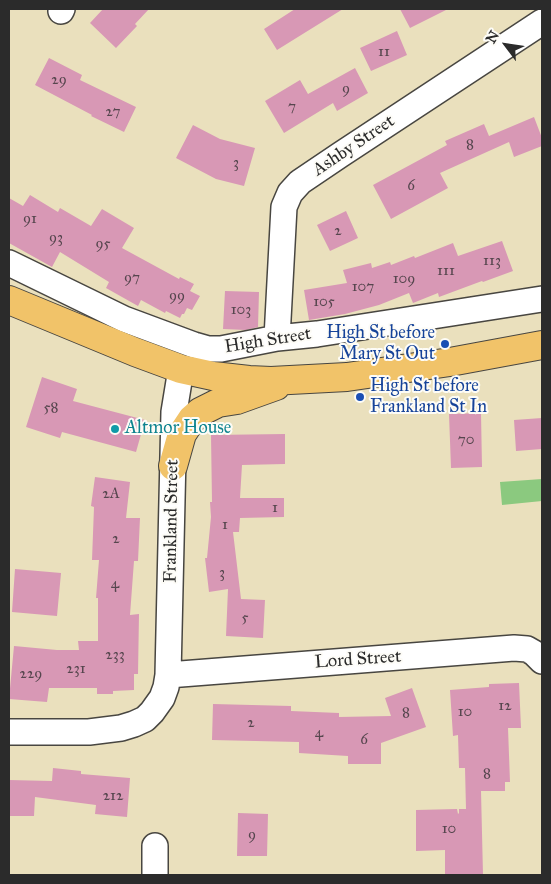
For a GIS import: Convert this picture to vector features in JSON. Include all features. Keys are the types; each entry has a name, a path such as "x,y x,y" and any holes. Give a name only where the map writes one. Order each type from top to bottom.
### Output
{"main road":[{"name":"High Street","path":"9,300 181,369 213,376 249,380 271,381 347,377 450,362 542,345"},
{"path":"173,466 182,434 192,419 200,412 218,403 237,400 294,380"}],"street":[{"name":"Ashby Street","path":"277,338 284,207 290,193 300,182 542,22"},
{"name":"High Street","path":"9,263 124,319 194,345 221,350 277,338 316,334 542,299"},
{"name":"Frankland Street","path":"9,732 89,732 121,728 145,719 162,698 168,675 174,412 181,369"},
{"name":"Lord Street","path":"168,675 514,648 527,649 534,653 542,662"},
{"path":"155,846 155,875"}],"green space":[{"path":"542,479 542,501 502,505 500,482"}],"building":[{"path":"103,9 149,9 135,24 137,26 116,48 90,23"},
{"path":"295,9 343,9 277,50 264,29"},
{"path":"400,9 448,9 410,28"},
{"path":"397,31 407,55 371,71 360,48"},
{"path":"49,58 82,75 80,80 136,107 124,132 35,85"},
{"path":"355,68 368,93 337,111 333,103 284,133 265,101 300,80 308,94"},
{"path":"534,117 542,138 542,146 514,157 509,142 440,173 448,188 391,219 373,185 447,145 445,141 484,124 489,136"},
{"path":"193,125 220,139 255,148 244,186 216,179 176,158"},
{"path":"30,195 58,212 60,208 91,226 102,209 134,228 122,248 179,279 180,277 194,284 190,291 200,296 192,310 187,308 180,318 166,311 165,313 141,300 138,306 106,288 109,282 60,252 52,267 9,243 9,198 23,206"},
{"path":"346,211 358,238 330,251 317,225"},
{"path":"502,241 513,271 439,297 438,293 413,303 409,293 379,305 345,314 309,320 304,290 347,283 343,270 371,263 372,268 390,262 391,265 453,243 458,256"},
{"path":"225,291 259,292 258,327 246,330 223,329"},
{"path":"42,377 77,389 73,401 145,420 136,452 62,432 60,438 26,427"},
{"path":"481,413 482,467 451,468 449,414"},
{"path":"542,418 542,449 516,451 514,420"},
{"path":"285,434 285,464 242,465 240,498 284,498 284,517 240,518 239,532 233,532 241,599 265,600 263,638 226,636 228,589 209,592 205,558 207,558 211,517 210,502 212,502 211,435"},
{"path":"95,477 130,482 126,518 140,518 138,561 134,561 130,615 139,614 138,674 134,674 134,690 113,691 113,694 97,694 97,688 49,688 47,702 9,699 14,646 79,650 78,641 98,641 98,598 96,598 99,560 92,560 94,507 91,506"},
{"path":"15,569 61,573 57,616 12,612"},
{"path":"519,683 521,728 508,728 510,782 505,782 505,791 481,791 483,875 445,875 445,850 416,851 416,810 457,809 458,814 459,809 466,809 465,768 459,768 458,735 453,736 450,690 489,687 489,684"},
{"path":"412,688 426,727 381,743 381,764 348,764 348,756 299,753 299,742 212,740 213,704 291,706 291,711 339,713 339,717 391,716 385,698"},
{"path":"53,768 81,771 81,774 130,778 127,817 95,814 96,805 35,797 34,816 9,816 9,780 52,781"},
{"path":"238,813 268,814 267,856 237,856"}],"place":[{"name":"High St before Mary St Out","path":"445,344"},
{"name":"High St before Frankland St In","path":"360,397"},
{"name":"Altmor House","path":"115,429"}]}
